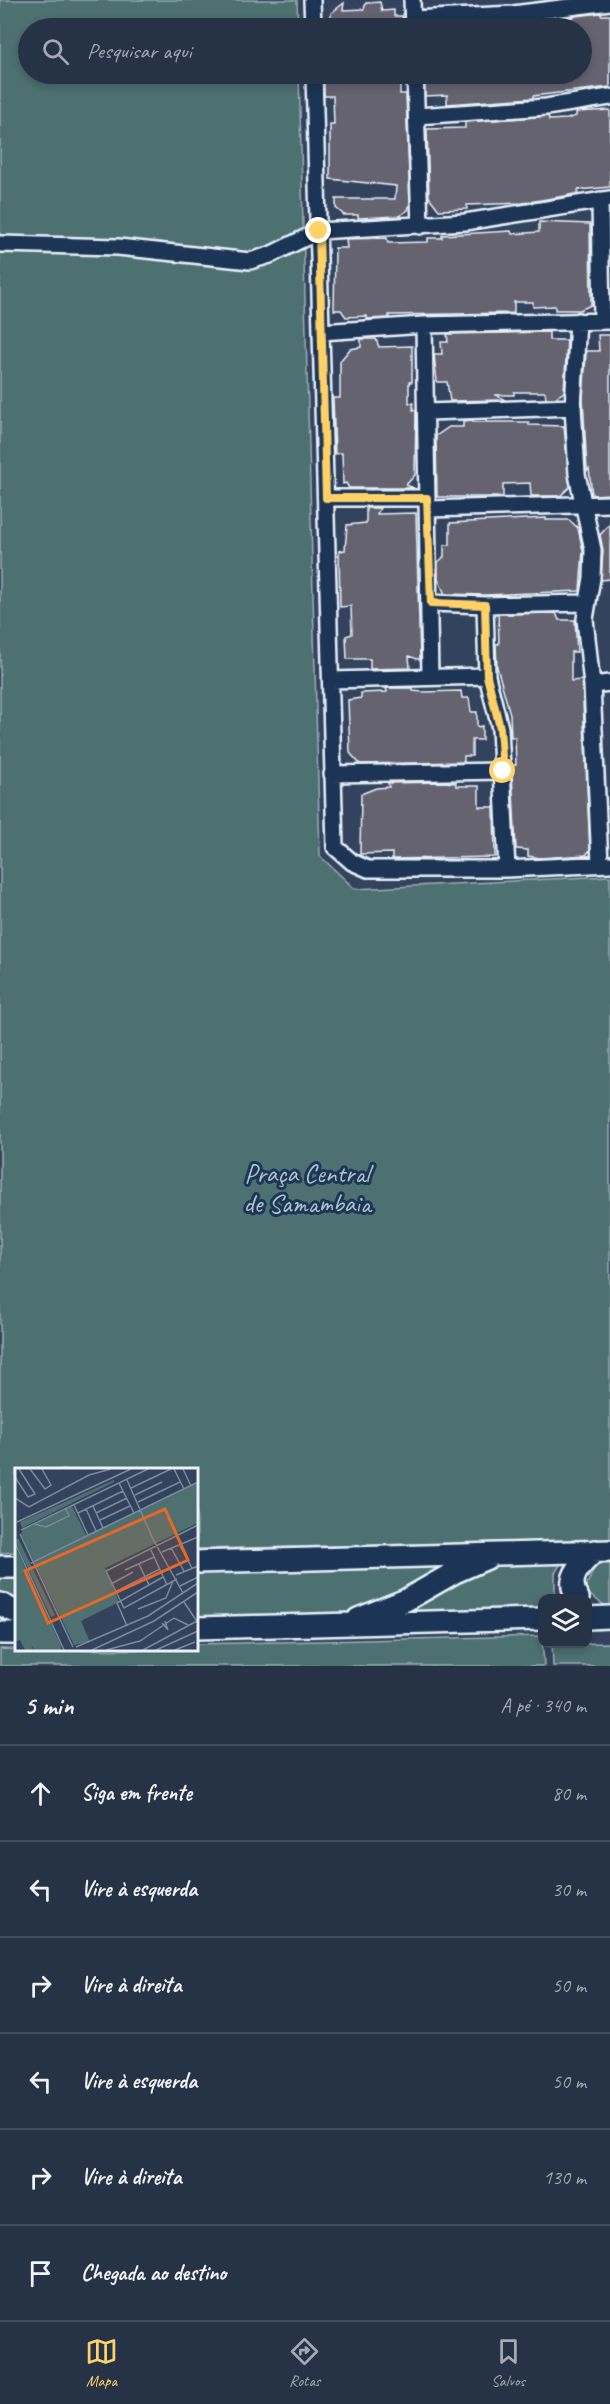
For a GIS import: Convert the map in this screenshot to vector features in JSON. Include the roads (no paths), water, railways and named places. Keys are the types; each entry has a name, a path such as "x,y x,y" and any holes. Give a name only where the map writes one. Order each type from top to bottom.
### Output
{"main road":[{"path":"198,1562 602,1551"},
{"path":"576,1594 572,1585 575,1572 602,1551"},
{"path":"344,1624 406,1600 455,1572 499,1554"},
{"path":"0,1604 15,1612"},
{"path":"198,1628 538,1619"}],"street":[{"path":"312,0 313,18"},
{"path":"412,0 413,18"},
{"path":"448,18 513,7 610,2"},
{"path":"314,84 335,847 352,862 368,869 507,869 605,864 592,685 586,644 592,550 585,504 577,474 573,407 578,321"},
{"path":"415,84 420,225"},
{"path":"417,116 546,107 610,97"},
{"path":"0,244 118,247 250,261 270,255 319,231 465,222 605,200 606,321 424,325 321,332"},
{"path":"424,325 431,603 430,677"},
{"path":"427,412 573,407"},
{"path":"326,498 428,503 610,504"},
{"path":"431,603 485,605 587,603"},
{"path":"485,605 487,676 500,728 507,869"},
{"path":"331,680 487,676"},
{"path":"592,685 610,683"},
{"path":"332,774 503,771"}],"park label":[{"name":"Praça Central de Samambaia","path":"307,1188"}]}
